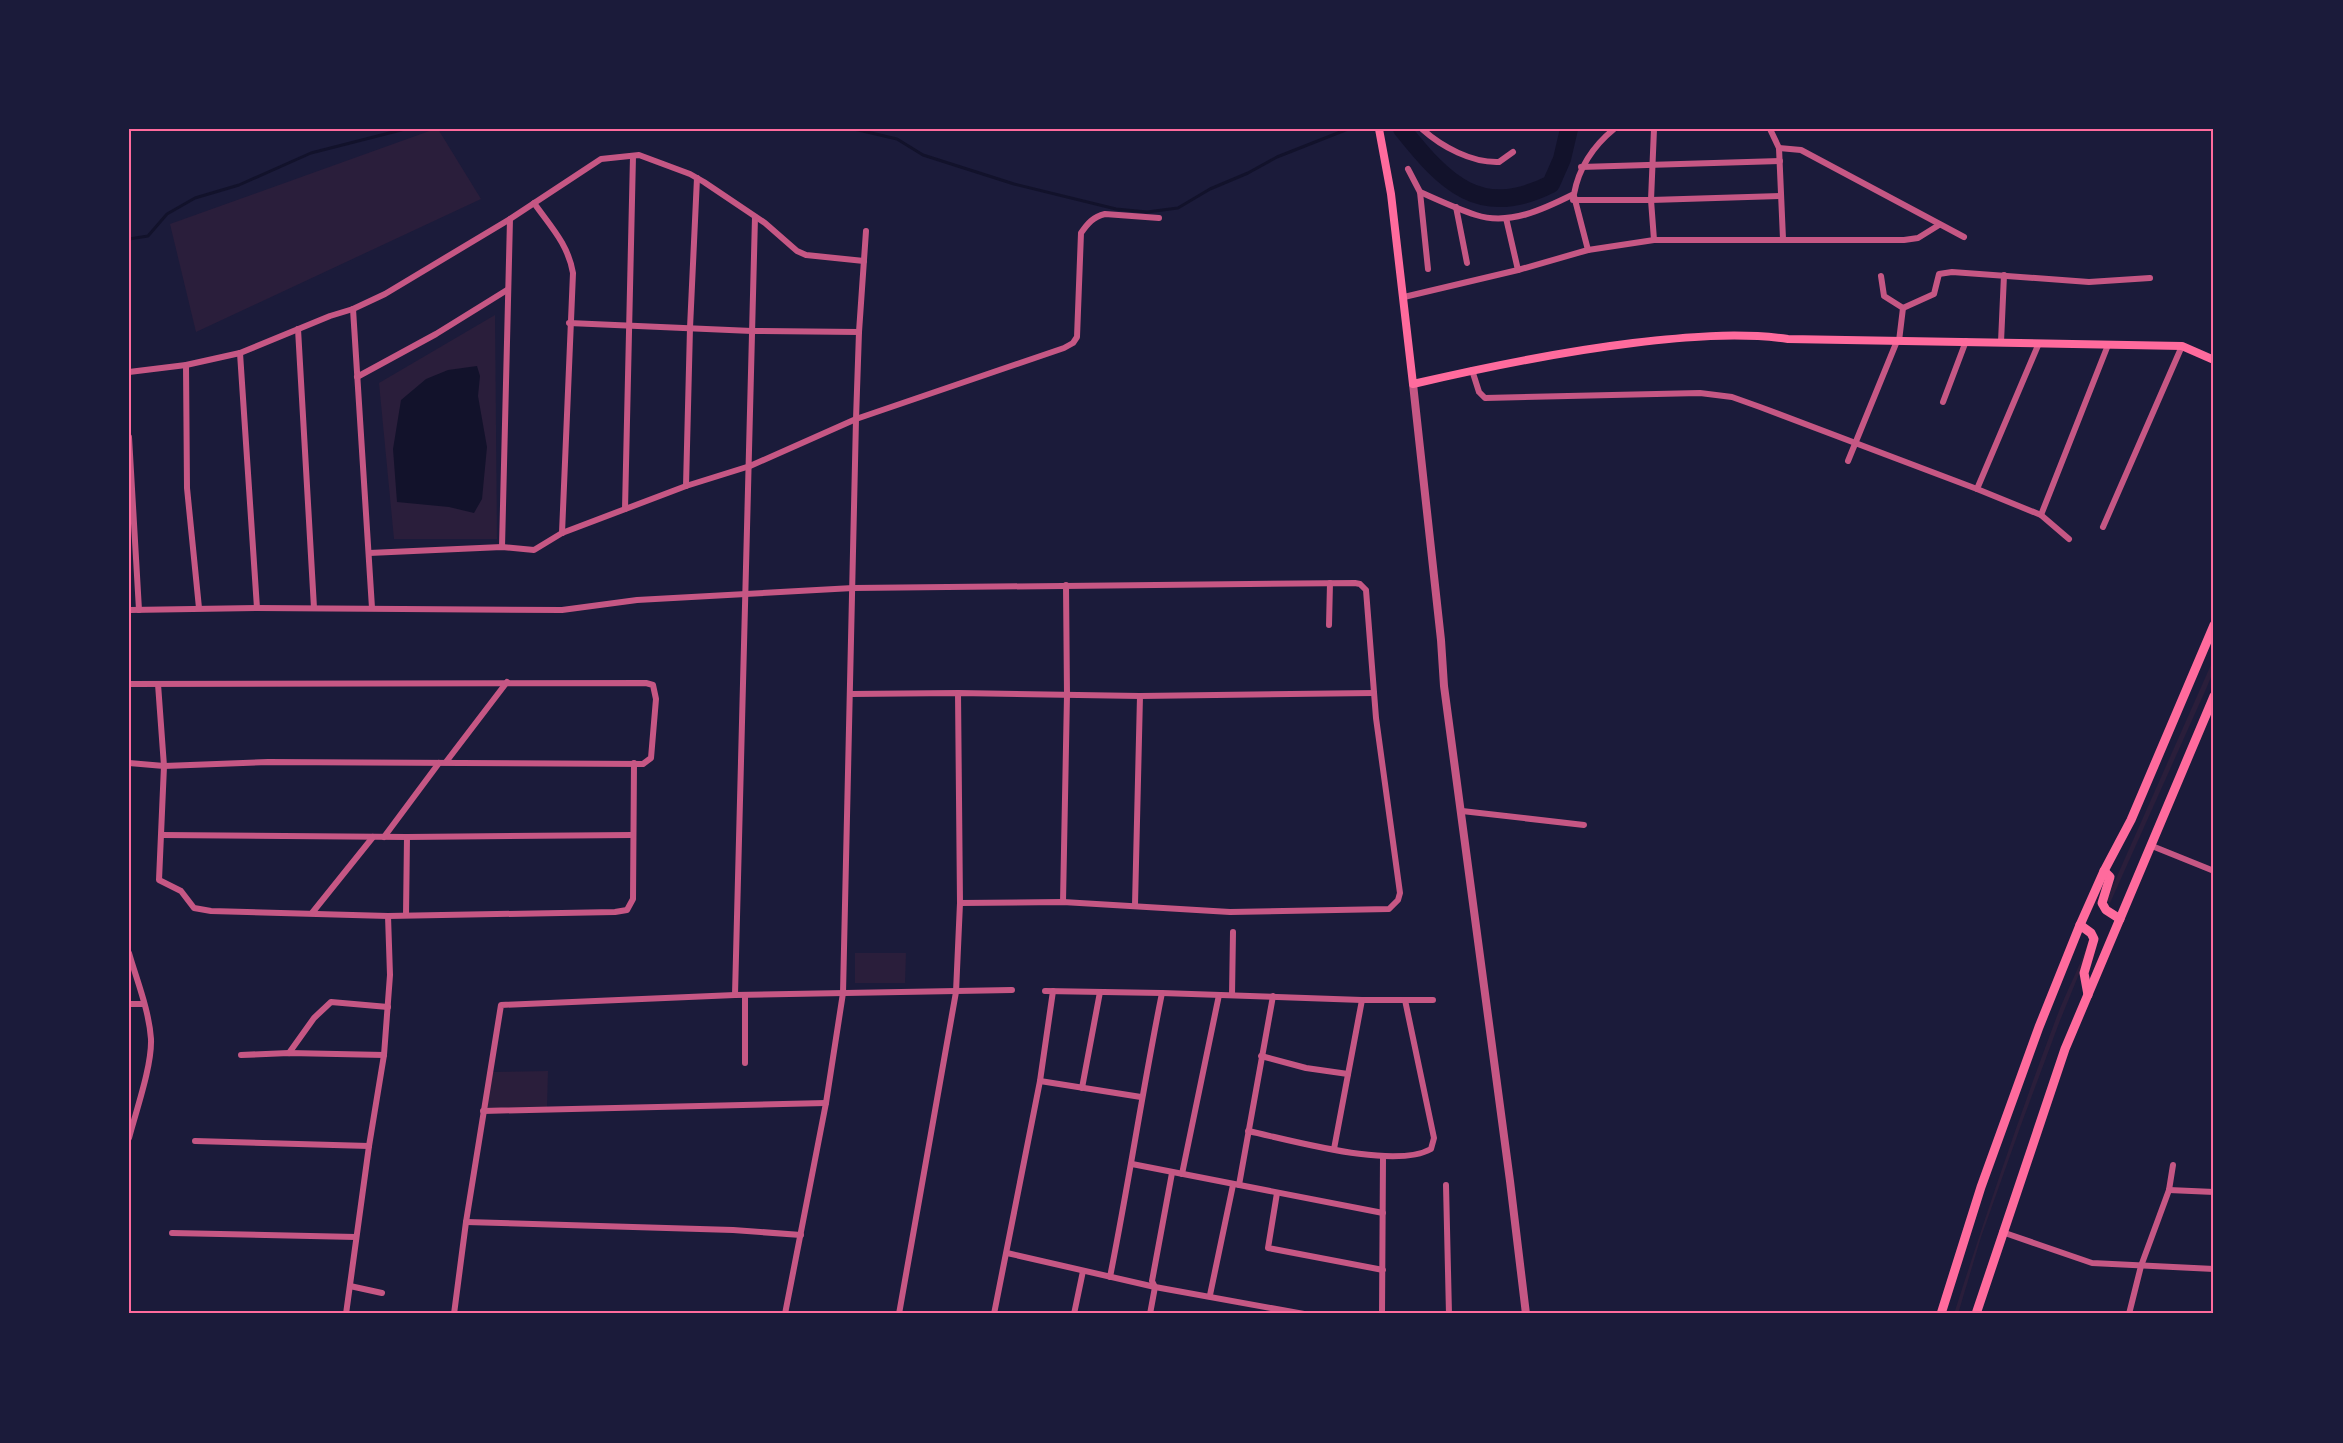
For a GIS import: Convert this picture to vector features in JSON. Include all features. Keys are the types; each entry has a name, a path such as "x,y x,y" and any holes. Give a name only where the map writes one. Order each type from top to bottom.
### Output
{"highway":[{"path":"1941,1314 1981,1187 2039,1027 2080,925 2104,871 2125,833 2214,625"},
{"path":"1976,1314 2065,1049 2214,696"},
{"path":"2104,871 2110,877 2102,903 2106,910 2120,919"},
{"path":"2080,925 2091,933 2094,939 2084,973 2088,995"}],"main road":[{"path":"1379,130 1391,194 1413,384 1472,370 1582,350 1673,338 1760,335 1788,339 2182,346 2214,360"}],"street":[{"path":"1422,129 1451,149 1482,160 1499,162 1513,152"},
{"path":"1588,250 1574,197 1581,167 1597,145 1614,129"},
{"path":"1654,129 1651,200 1654,240"},
{"path":"1770,129 1779,148 1783,239"},
{"path":"1779,148 1800,150 1964,237"},
{"path":"129,372 186,365 240,353 353,309 385,294 510,219 601,159 639,155 697,178 755,217 797,251 806,255 864,261"},
{"path":"625,509 633,156"},
{"path":"1581,167 1780,161"},
{"path":"1408,169 1420,192 1428,268"},
{"path":"686,486 697,178"},
{"path":"1420,192 1491,219 1506,218 1544,208 1574,197 1651,200 1781,196"},
{"path":"534,203 570,255 573,273 569,323 562,533"},
{"path":"1456,207 1467,263"},
{"path":"369,553 502,547 534,550 562,533 686,486 750,466 856,419 1042,357 1073,344 1077,337 1081,233 1088,222 1105,214 1159,218"},
{"path":"735,995 755,217"},
{"path":"1506,218 1518,270"},
{"path":"502,547 510,219"},
{"path":"1404,297 1518,270 1588,250 1654,240 1904,240 1918,238 1939,225"},
{"path":"785,1314 826,1104 843,993 856,419 866,231"},
{"path":"1903,308 1934,294 1939,274 1952,272 2089,282 2150,278"},
{"path":"2001,342 2004,275"},
{"path":"1881,276 1884,296 1903,308"},
{"path":"357,377 436,334 507,290"},
{"path":"1848,461 1898,341 1903,308"},
{"path":"353,309 372,608"},
{"path":"569,323 752,331 859,332"},
{"path":"298,329 314,608"},
{"path":"1943,402 1966,341"},
{"path":"1977,489 2039,343"},
{"path":"2041,515 2108,345"},
{"path":"2103,527 2182,346"},
{"path":"240,353 257,608"},
{"path":"186,365 187,488 199,608"},
{"path":"1472,370 1479,392 1485,398 1718,394 1854,442 2041,515 2069,539"},
{"path":"1413,384 1442,640 1444,686 1526,1314"},
{"path":"129,437 139,610"},
{"path":"130,610 199,608 562,610 637,600 853,588 1330,583 1355,583 1364,586 1368,594 1374,693 1400,893 1394,905 1386,910 1230,912 1063,902 960,903"},
{"path":"1329,625 1330,583"},
{"path":"1063,902 1067,695 1066,585"},
{"path":"384,837 507,682"},
{"path":"129,684 646,683 653,686 656,699 651,758 643,764 268,762 164,766 129,763"},
{"path":"158,684 164,766 159,880 181,891 194,908 211,911 388,916 627,910 633,898 633,763"},
{"path":"899,1314 956,992 960,903 958,693"},
{"path":"851,694 1140,696 1374,693"},
{"path":"1135,905 1140,696"},
{"path":"1462,811 1584,825"},
{"path":"162,835 632,836"},
{"path":"312,913 373,837"},
{"path":"406,915 407,837"},
{"path":"2152,846 2214,871"},
{"path":"346,1314 384,1055 390,975 388,916"},
{"path":"1232,995 1233,932"},
{"path":"129,953 151,1038 150,1053 132,1112 129,1138"},
{"path":"454,1314 466,1222 501,1005 735,995 1012,990"},
{"path":"1045,991 1433,1000"},
{"path":"994,1314 1041,1081 1053,992"},
{"path":"1082,1088 1100,992"},
{"path":"1110,1277 1132,1164 1141,1097 1162,993"},
{"path":"745,995 745,1063"},
{"path":"1182,1174 1219,995"},
{"path":"1210,1295 1248,1131 1273,996"},
{"path":"1334,1149 1362,1000"},
{"path":"1248,1131 1383,1157 1423,1153 1431,1149 1434,1138 1406,1000"},
{"path":"289,1053 314,1018 331,1002 388,1008"},
{"path":"129,1004 144,1004"},
{"path":"242,1055 289,1053 384,1055"},
{"path":"1261,1056 1306,1068 1348,1074"},
{"path":"1041,1081 1141,1097"},
{"path":"483,1111 826,1104"},
{"path":"195,1141 369,1146"},
{"path":"1382,1314 1383,1157"},
{"path":"1132,1164 1383,1213"},
{"path":"2128,1314 2169,1190 2173,1165"},
{"path":"1150,1314 1155,1287 1152,1281 1172,1173"},
{"path":"1446,1185 1449,1314"},
{"path":"2169,1190 2214,1192"},
{"path":"1278,1193 1268,1248 1383,1270"},
{"path":"466,1222 733,1230 801,1235"},
{"path":"2002,1232 2092,1263 2214,1269"},
{"path":"172,1233 356,1237"},
{"path":"1007,1253 1155,1287 1210,1295 1299,1314"},
{"path":"1074,1314 1083,1271"},
{"path":"350,1286 382,1293"}],"shaded area":[{"path":"438,129 481,199 196,332 170,224"},
{"path":"495,315 497,539 394,539 379,383"},
{"path":"477,366 480,376 478,396 487,447 482,499 474,513 449,507 397,502 393,449 401,400 426,379 448,370"},
{"path":"2214,658 2214,670 2206,689 2110,903 2106,901"},
{"path":"2089,940 2092,941 2090,947 2059,1023 1981,1237 1958,1314 1954,1314 2028,1096 2058,1014"},
{"path":"855,953 906,953 905,983 855,983"},
{"path":"548,1071 547,1107 485,1109 491,1072"}],"waterway":[{"path":"129,239 148,236 167,214 195,198 239,185 311,153 405,129"},
{"path":"854,129 897,139 923,155 1014,184 1116,209 1147,212 1178,208 1210,189 1248,173 1277,157 1348,129"},
{"path":"1402,129 1449,180 1484,197 1504,198 1526,194 1551,184 1562,159 1569,129"}]}
